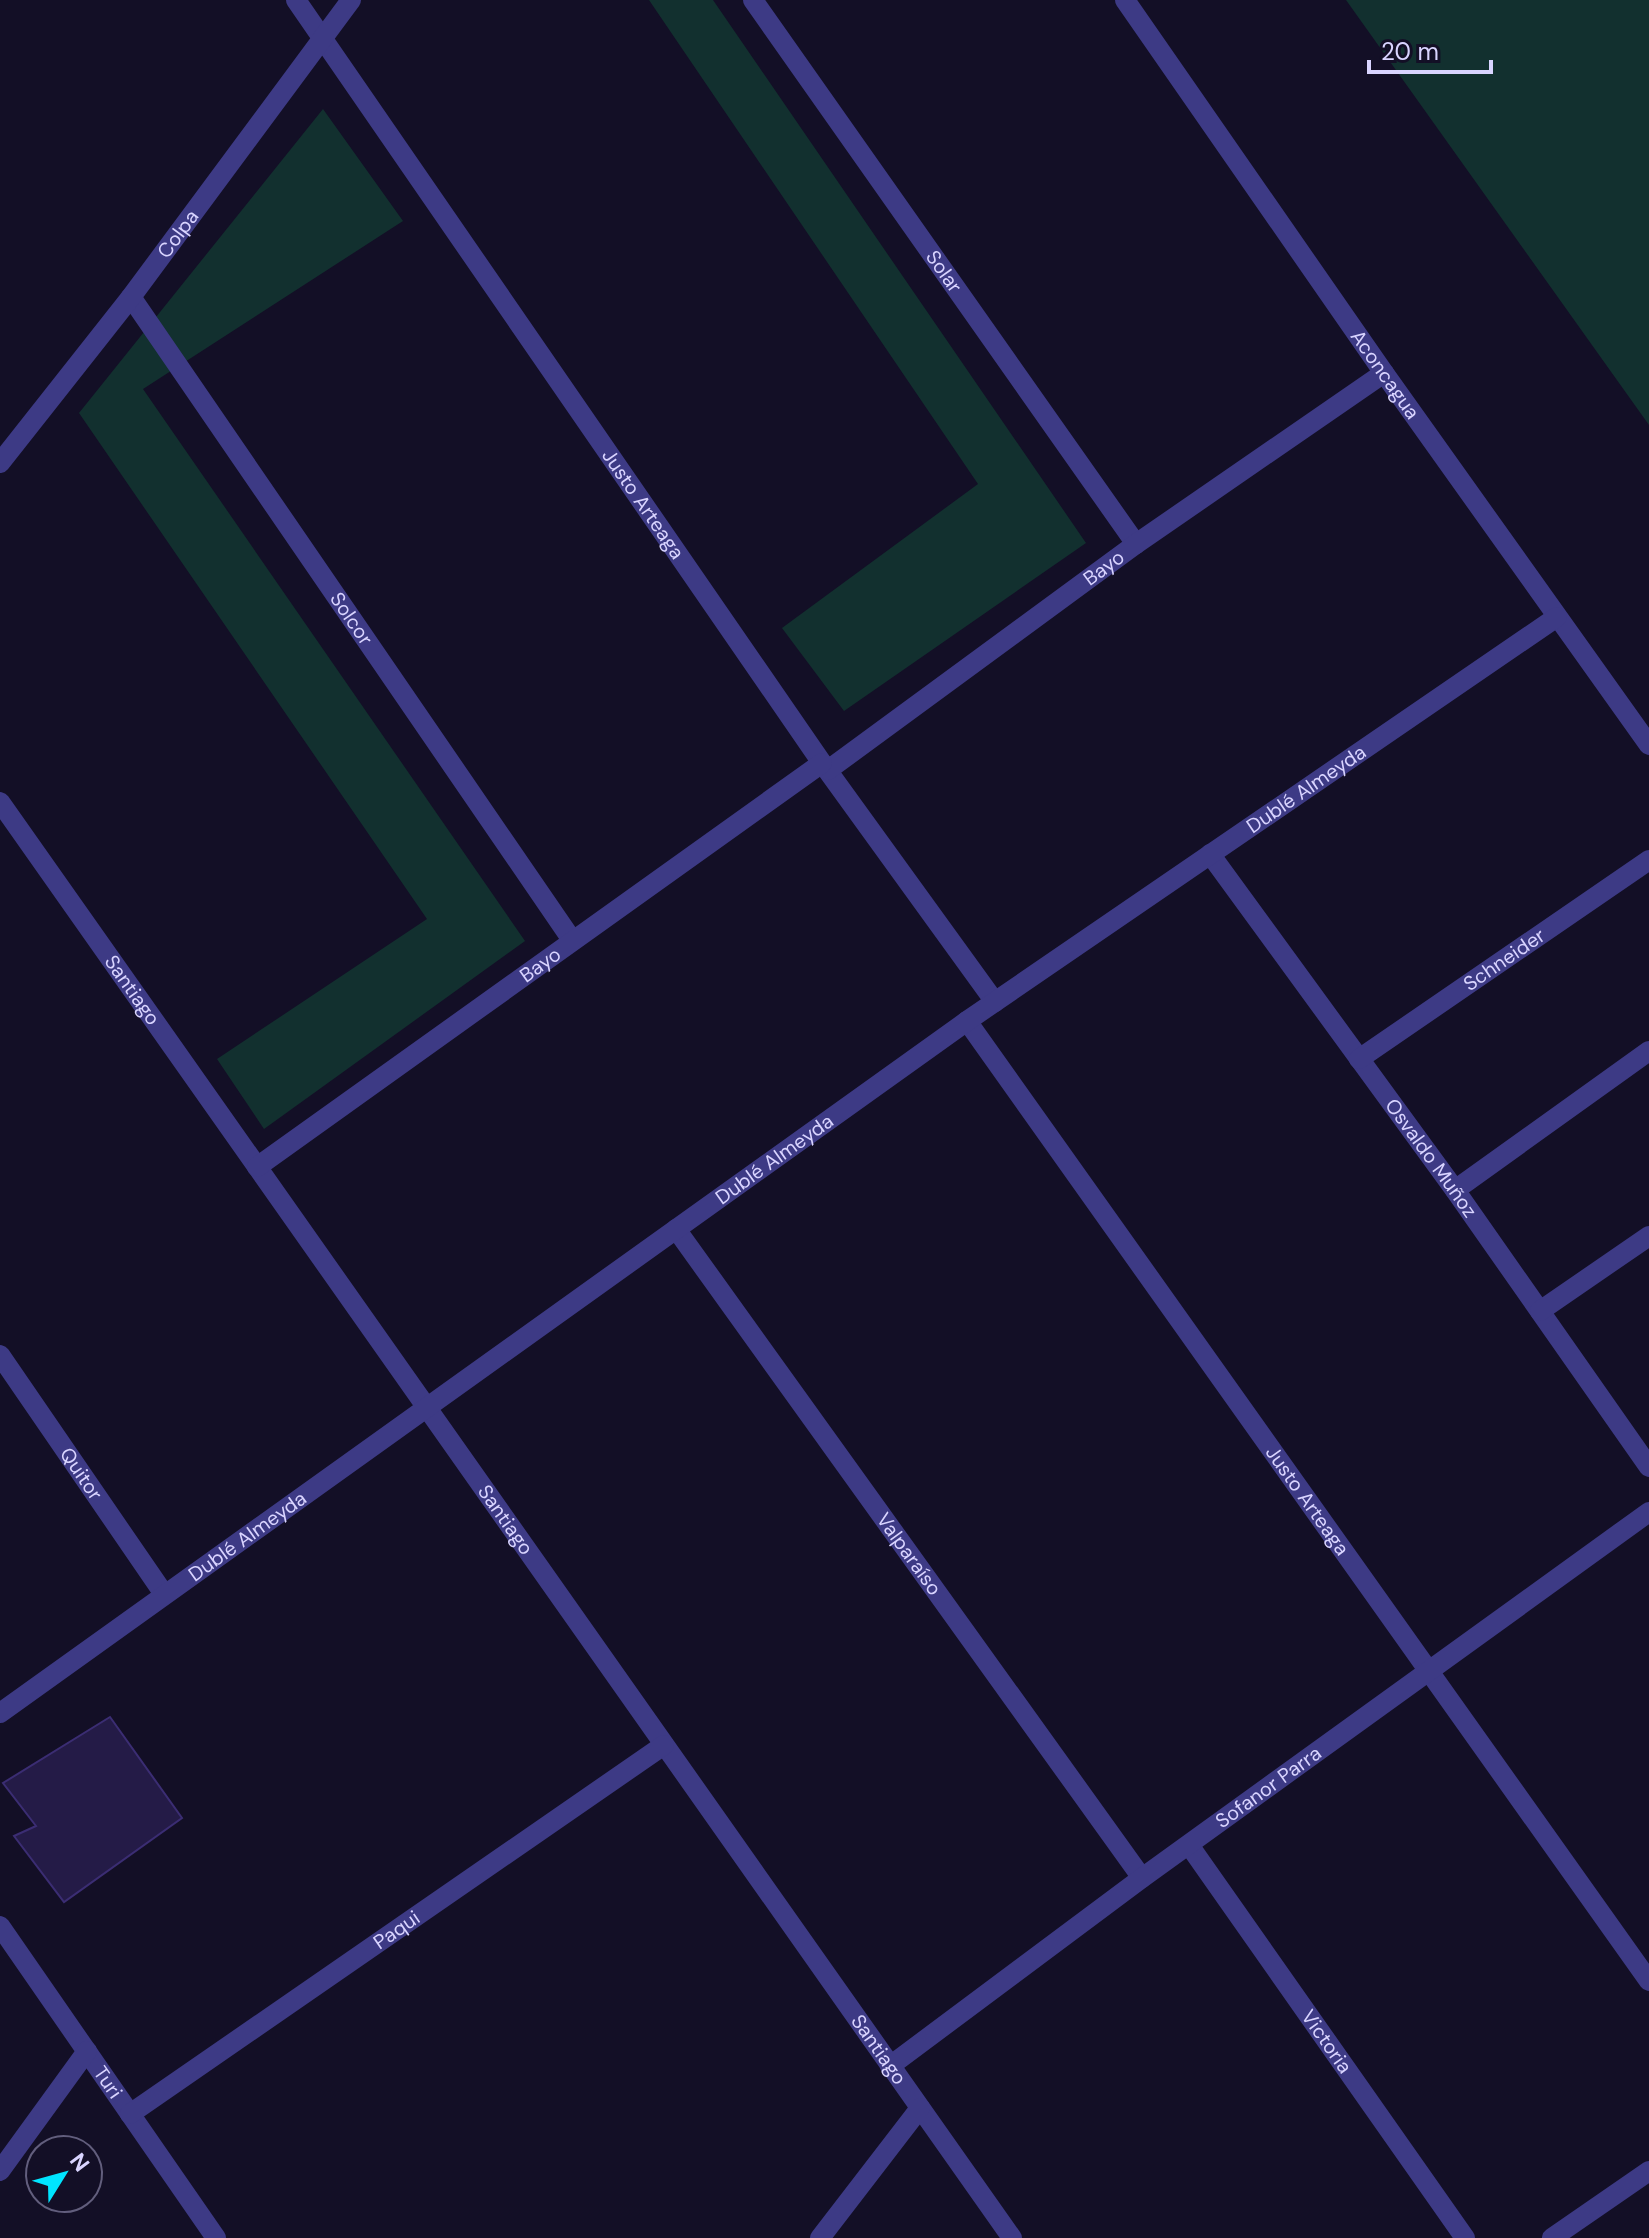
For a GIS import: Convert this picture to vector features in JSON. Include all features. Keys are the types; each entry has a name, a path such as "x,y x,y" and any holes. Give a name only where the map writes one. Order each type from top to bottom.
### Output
{"street":[{"name":"Justo Arteaga","path":"296,0 825,766 995,1002"},
{"name":"Colpa","path":"0,463 131,297 351,0"},
{"name":"Solar","path":"753,0 1136,544"},
{"name":"Aconcagua","path":"1125,0 1384,373 1649,745"},
{"name":"Solcor","path":"131,297 572,940"},
{"name":"Bayo","path":"257,1167 572,940 1384,373"},
{"name":"Dublé Almeyda","path":"0,1713 967,1021 1557,617"},
{"name":"Santiago","path":"0,802 1012,2238"},
{"name":"Osvaldo Muñoz","path":"1210,854 1455,1190 1649,1467"},
{"name":"Schneider","path":"1359,1059 1649,860"},
{"name":"Justo Arteaga","path":"967,1021 1649,1981"},
{"path":"1455,1190 1649,1051"},
{"name":"Valparaíso","path":"676,1229 1142,1878"},
{"path":"1540,1311 1649,1236"},
{"name":"Quitor","path":"0,1355 164,1594"},
{"name":"Sofanor Parra","path":"890,2066 1142,1878 1649,1512"},
{"name":"Paqui","path":"130,2114 664,1745"},
{"name":"Victoria","path":"1189,1845 1465,2238"},
{"name":"Turi","path":"0,1926 216,2238"},
{"path":"0,2171 87,2051"},
{"path":"820,2238 920,2108"},
{"path":"1552,2238 1649,2171"}],"green space":[{"path":"649,0 713,0 1086,543 844,711 782,628 978,484"},
{"path":"1346,0 1649,0 1649,425"},
{"path":"323,109 403,221 143,389 525,941 264,1129 217,1059 427,919 79,413"}],"building":[{"path":"110,1717 182,1818 64,1902 14,1836 36,1826 3,1783"}]}
